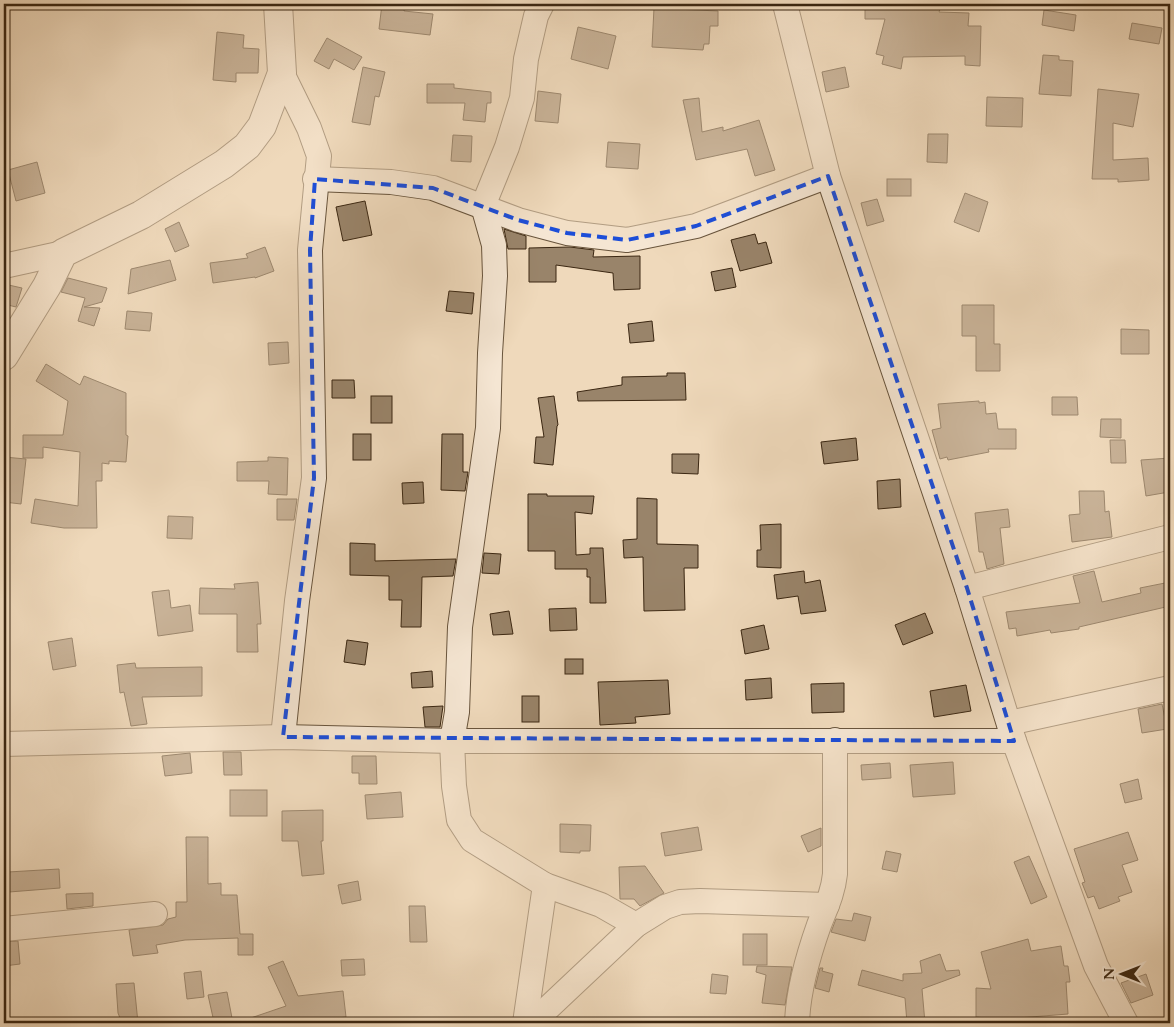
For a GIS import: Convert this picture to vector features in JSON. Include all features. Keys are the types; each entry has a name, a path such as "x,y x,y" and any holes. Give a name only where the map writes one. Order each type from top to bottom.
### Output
{"street":[{"path":"278,4 282,73 309,128 319,156 315,179 310,250 314,478 297,601 283,738"},
{"path":"542,4 536,16 526,59 522,98 507,147 483,206 494,245 496,276 490,353 488,428 460,627 458,712 452,741 459,820 472,840 545,884 601,905 636,925"},
{"path":"785,4 828,176 967,588 1011,732 1096,966 1126,1023"},
{"path":"4,266 63,253 140,215 224,164 248,146 262,126 282,73"},
{"path":"315,179 391,182 434,188 518,220 567,234 627,240 696,226 828,176"},
{"path":"4,356 47,286 63,253"},
{"path":"967,588 1170,537"},
{"path":"4,744 283,738 452,741 835,740 1011,732 1170,688"},
{"path":"797,1023 798,1001 819,926 833,892 835,874 835,740"},
{"path":"525,1023 545,884"},
{"path":"532,1023 636,925 665,907 680,902 767,902 828,906"},
{"path":"4,929 155,914"}],"highlighted area":[{"path":"828,176 967,588 1014,741 283,737 314,478 310,250 315,179 433,188 518,220 567,233 627,240 696,226"}],"building":[{"path":"382,4 405,4 404,11 433,14 430,35 379,29"},
{"path":"865,4 942,4 939,12 969,13 968,26 981,26 980,66 965,65 965,56 903,57 901,69 882,64 884,56 876,54 885,19 865,19"},
{"path":"654,8 718,11 718,26 710,26 709,44 704,44 703,50 652,47"},
{"path":"1044,10 1076,15 1074,31 1042,25"},
{"path":"1132,23 1162,28 1159,44 1129,39"},
{"path":"578,27 616,36 608,69 571,59"},
{"path":"217,32 244,35 243,48 259,49 258,73 236,73 236,82 213,80"},
{"path":"327,38 362,57 354,70 334,59 329,69 314,61"},
{"path":"1043,55 1059,56 1059,60 1073,61 1071,96 1039,94"},
{"path":"363,67 385,72 379,97 375,96 370,125 352,122"},
{"path":"845,67 849,87 826,92 822,72"},
{"path":"427,84 454,84 454,88 491,92 491,103 487,103 485,122 463,120 465,103 427,103"},
{"path":"1098,89 1139,94 1133,127 1113,123 1113,160 1148,158 1149,180 1118,182 1118,179 1092,179"},
{"path":"538,91 561,94 558,123 535,121"},
{"path":"987,97 1023,98 1022,127 986,126"},
{"path":"699,98 702,132 723,127 723,131 759,120 775,170 755,176 747,149 696,160 683,100"},
{"path":"928,134 948,134 947,163 927,162"},
{"path":"453,135 472,136 471,162 451,161"},
{"path":"608,142 640,144 638,169 606,167"},
{"path":"37,162 45,193 16,201 8,170"},
{"path":"887,179 911,179 911,196 887,196"},
{"path":"965,193 988,202 979,232 954,222"},
{"path":"877,199 884,221 867,226 861,203"},
{"path":"365,201 372,235 343,241 336,207"},
{"path":"179,222 189,246 175,252 165,229"},
{"path":"504,229 526,236 526,249 508,249"},
{"path":"755,234 758,244 766,242 772,263 740,271 731,240"},
{"path":"265,247 274,271 255,278 213,283 210,263 248,258 246,254"},
{"path":"570,247 594,250 593,257 640,256 640,289 614,290 613,273 556,265 556,282 529,282 529,248"},
{"path":"170,260 176,280 128,294 131,269"},
{"path":"732,268 736,287 715,291 711,272"},
{"path":"68,278 107,288 102,302 84,307 100,308 94,326 78,321 85,298 61,292"},
{"path":"4,284 22,288 16,307 4,304"},
{"path":"449,291 474,293 472,314 446,311"},
{"path":"962,305 994,305 994,344 1000,344 1000,371 976,371 976,336 962,336"},
{"path":"127,311 152,313 150,331 125,329"},
{"path":"652,321 654,341 630,343 628,324"},
{"path":"1121,329 1149,330 1149,354 1121,354"},
{"path":"288,342 289,363 269,365 268,343"},
{"path":"46,364 80,385 84,376 126,393 126,435 128,436 126,462 109,461 109,464 102,463 102,481 96,481 97,528 64,528 31,523 35,499 78,506 80,452 43,447 43,458 23,458 23,435 63,435 68,401 36,381"},
{"path":"667,373 685,373 686,400 578,401 577,392 622,385 622,377 667,376"},
{"path":"332,380 354,380 355,398 332,398"},
{"path":"371,396 392,396 392,423 371,423"},
{"path":"554,396 558,425 553,465 534,463 536,437 544,437 538,398"},
{"path":"1052,397 1077,397 1078,415 1052,415"},
{"path":"979,401 979,403 985,402 986,414 996,413 998,429 1016,429 1016,449 988,449 989,452 948,460 947,457 940,459 932,430 941,428 938,404"},
{"path":"1101,419 1121,419 1121,438 1100,437"},
{"path":"353,434 371,434 371,460 353,460"},
{"path":"442,434 463,434 463,472 468,472 465,491 441,490"},
{"path":"856,438 858,460 824,464 821,442"},
{"path":"1110,440 1125,440 1126,463 1111,463"},
{"path":"672,454 699,454 698,474 672,473"},
{"path":"4,457 26,459 21,504 4,502"},
{"path":"268,457 288,458 287,495 268,494 269,481 237,481 237,462 268,461"},
{"path":"1170,458 1170,474 1166,475 1169,492 1146,496 1141,460"},
{"path":"900,479 901,507 878,509 877,481"},
{"path":"423,482 424,503 403,504 402,483"},
{"path":"1079,491 1104,491 1105,512 1109,511 1112,537 1072,542 1069,515 1080,514"},
{"path":"528,494 594,496 592,514 575,512 576,555 590,554 590,548 603,548 606,603 590,603 590,577 587,577 587,569 555,569 555,551 528,551"},
{"path":"637,498 657,499 657,544 698,545 698,568 684,568 685,610 644,611 643,557 624,558 623,540 637,539"},
{"path":"277,499 297,499 294,520 277,520"},
{"path":"1008,509 1010,527 1000,528 1004,564 987,569 983,552 979,552 975,513"},
{"path":"168,516 193,517 192,539 167,538"},
{"path":"781,524 781,568 757,567 757,550 761,550 760,525"},
{"path":"350,543 375,544 375,561 456,559 453,576 422,577 421,627 401,627 402,600 389,600 389,576 350,575"},
{"path":"484,553 501,554 499,574 482,573"},
{"path":"804,571 805,583 820,580 826,611 801,614 798,596 777,599 774,575"},
{"path":"1094,571 1102,602 1141,593 1140,588 1170,582 1170,606 1079,627 1079,629 1051,633 1050,630 1017,636 1016,628 1009,629 1006,612 1080,603 1073,576"},
{"path":"258,582 261,624 257,624 258,652 237,652 237,614 199,614 200,588 235,589 234,584"},
{"path":"169,590 171,608 190,605 193,631 158,636 152,592"},
{"path":"576,608 577,630 550,631 549,609"},
{"path":"509,611 513,634 493,635 490,614"},
{"path":"925,613 933,633 903,645 895,625"},
{"path":"764,625 769,649 745,654 741,630"},
{"path":"72,638 76,666 53,670 48,642"},
{"path":"347,640 368,643 365,665 344,662"},
{"path":"565,659 583,659 583,674 565,674"},
{"path":"135,663 136,668 202,667 202,696 142,697 147,724 131,726 124,692 120,693 117,665"},
{"path":"432,671 433,687 412,688 411,673"},
{"path":"771,678 772,698 746,700 745,680"},
{"path":"668,680 670,714 635,717 636,723 600,725 598,682"},
{"path":"844,683 844,712 812,713 811,684"},
{"path":"966,685 971,711 934,717 930,691"},
{"path":"522,696 539,696 539,722 522,722"},
{"path":"1162,704 1167,729 1142,733 1138,709"},
{"path":"443,706 440,727 425,727 423,707"},
{"path":"223,752 241,752 242,775 224,775"},
{"path":"190,753 192,773 165,776 162,756"},
{"path":"352,756 376,756 377,784 359,784 359,773 352,773"},
{"path":"953,762 955,794 913,797 910,765"},
{"path":"890,763 891,778 862,780 861,765"},
{"path":"1138,779 1142,799 1125,803 1120,784"},
{"path":"230,790 267,790 267,816 230,816"},
{"path":"401,792 403,817 367,819 365,795"},
{"path":"323,810 323,841 321,841 324,874 302,876 298,841 282,841 282,811"},
{"path":"560,824 591,825 590,851 580,851 580,853 560,852"},
{"path":"698,827 702,850 665,856 661,833"},
{"path":"821,828 821,846 808,852 801,836"},
{"path":"1128,832 1138,860 1122,865 1132,892 1118,897 1120,901 1099,909 1094,896 1088,898 1082,883 1085,882 1074,849"},
{"path":"186,837 208,837 208,884 221,883 221,895 237,895 240,934 253,934 253,955 238,955 238,938 185,940 156,945 158,953 133,956 129,930 163,925 168,919 176,917 176,902 187,902"},
{"path":"886,851 901,854 897,872 882,869"},
{"path":"1029,856 1047,897 1031,904 1014,862"},
{"path":"645,866 664,893 640,906 634,899 620,899 619,867"},
{"path":"59,869 60,888 9,892 8,872"},
{"path":"358,881 361,900 342,904 338,885"},
{"path":"93,893 93,906 67,909 66,894"},
{"path":"409,906 425,906 427,942 410,942"},
{"path":"854,913 871,917 865,941 831,932 836,919 852,921"},
{"path":"743,934 767,934 767,965 743,965"},
{"path":"1028,939 1031,951 1061,946 1064,966 1068,966 1070,982 1066,982 1068,1014 1018,1018 1018,1021 976,1017 976,988 991,989 981,952"},
{"path":"18,941 20,964 4,966 4,942"},
{"path":"940,954 946,971 959,970 960,975 922,989 925,1023 907,1023 905,998 858,985 862,970 903,981 903,974 922,973 920,961"},
{"path":"364,959 365,975 342,976 341,960"},
{"path":"283,961 298,996 343,991 346,1017 296,1023 243,1023 242,1021 286,1006 268,967"},
{"path":"757,966 792,967 785,1005 762,1003 766,975 756,972"},
{"path":"820,968 823,968 822,971 833,974 829,992 815,988"},
{"path":"201,971 204,997 187,999 184,973"},
{"path":"712,974 728,976 726,994 710,993"},
{"path":"1146,974 1153,995 1131,1003 1121,983"},
{"path":"134,983 138,1023 122,1023 118,1013 116,984"},
{"path":"227,992 232,1018 214,1022 208,995"}]}
